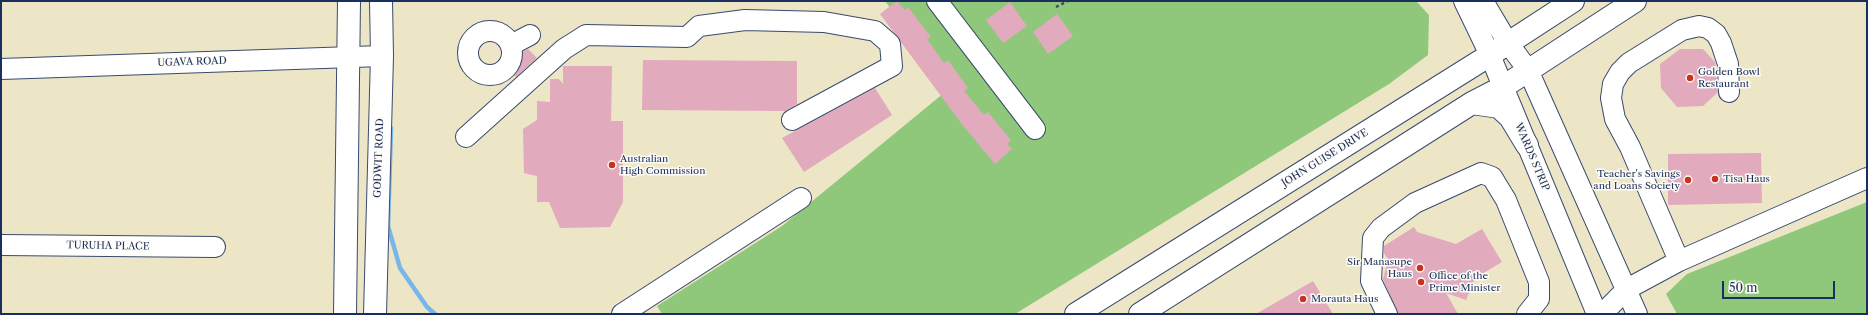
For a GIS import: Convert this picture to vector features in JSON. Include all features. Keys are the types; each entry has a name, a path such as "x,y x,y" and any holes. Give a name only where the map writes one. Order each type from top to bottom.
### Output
{"main road":[{"path":"345,314 349,1"},
{"name":"GODWIT ROAD","path":"375,314 382,56 382,1"},
{"name":"JOHN GUISE DRIVE","path":"1076,314 1490,55 1573,1"},
{"path":"1140,314 1472,103 1503,87 1635,1"},
{"path":"1472,103 1499,107 1510,117 1527,145"}],"street":[{"path":"937,1 1035,129"},
{"name":"WARDS STRIP","path":"1464,1 1490,55 1597,314"},
{"path":"1483,1 1508,43 1528,70 1637,314"},
{"path":"466,137 564,50 586,35 688,37 699,26 745,20 824,22 875,31 890,44 892,66 792,120"},
{"path":"1679,261 1630,147 1615,119 1611,98 1613,84 1620,72 1630,63 1682,30 1699,26 1708,28 1716,34 1721,43 1728,64 1729,92"},
{"path":"488,30 502,34 512,45 513,57 507,68 502,72 496,75 484,74 473,68 468,56 470,42 475,36 488,30"},
{"path":"512,45 530,35"},
{"name":"UGAVA ROAD","path":"1,68 382,56"},
{"path":"502,72 519,89"},
{"path":"1387,314 1371,281 1373,238 1381,228 1415,203 1481,173 1492,177 1506,200 1539,282 1540,299 1527,314"},
{"path":"1602,314 1627,289 1679,261 1867,178"},
{"path":"622,314 801,198"},
{"name":"TURUHA PLACE","path":"1,245 215,247"}],"path":[{"path":"1056,7 1068,1"}],"green space":[{"path":"885,1 1416,1 1429,15 1428,55 1389,84 1015,314 662,314 657,306 782,226 950,88"},
{"path":"1867,202 1867,314 1677,314 1666,294 1687,274"}],"building":[{"path":"897,1 905,10 908,7 931,37 927,39 944,63 948,60 968,88 964,91 984,115 988,112 1011,140 1007,144 1012,149 995,164 961,123 880,14"},
{"path":"1010,2 1027,26 1003,43 986,20"},
{"path":"1057,14 1073,36 1048,54 1033,32"},
{"path":"528,49 537,58 516,77 507,69 517,60 515,58 519,54"},
{"name":"Golden Bowl Restaurant","path":"1680,49 1703,49 1715,62 1718,92 1703,106 1677,107 1661,88 1660,64"},
{"path":"643,60 797,61 797,104 785,111 642,110"},
{"path":"563,66 612,66 611,121 623,121 623,202 610,227 560,228 549,202 537,202 537,176 524,173 523,129 537,120 537,101 550,102 550,79 559,79 563,84"},
{"path":"875,88 892,115 804,172 782,138"},
{"name":"Tisa Haus","path":"1761,153 1762,203 1668,205 1668,154"},
{"path":"1414,227 1417,232 1456,244 1482,229 1502,262 1475,278 1466,300 1446,293 1458,314 1398,314 1383,279 1388,260 1384,253 1384,246"},
{"name":"Morauta Haus","path":"1313,281 1333,314 1256,314"}],"waterway":[{"path":"391,128 388,226 400,268 427,307 435,314"}],"place":[{"name":"Golden Bowl Restaurant","path":"1690,78"},
{"name":"Australian High Commission","path":"612,165"},
{"name":"Tisa Haus","path":"1715,179"},
{"name":"Teacher's Savings and Loans Society","path":"1688,180"},
{"name":"Sir Manasupe Haus","path":"1420,268"},
{"name":"Office of the Prime Minister","path":"1421,282"},
{"name":"Morauta Haus","path":"1303,299"}]}
